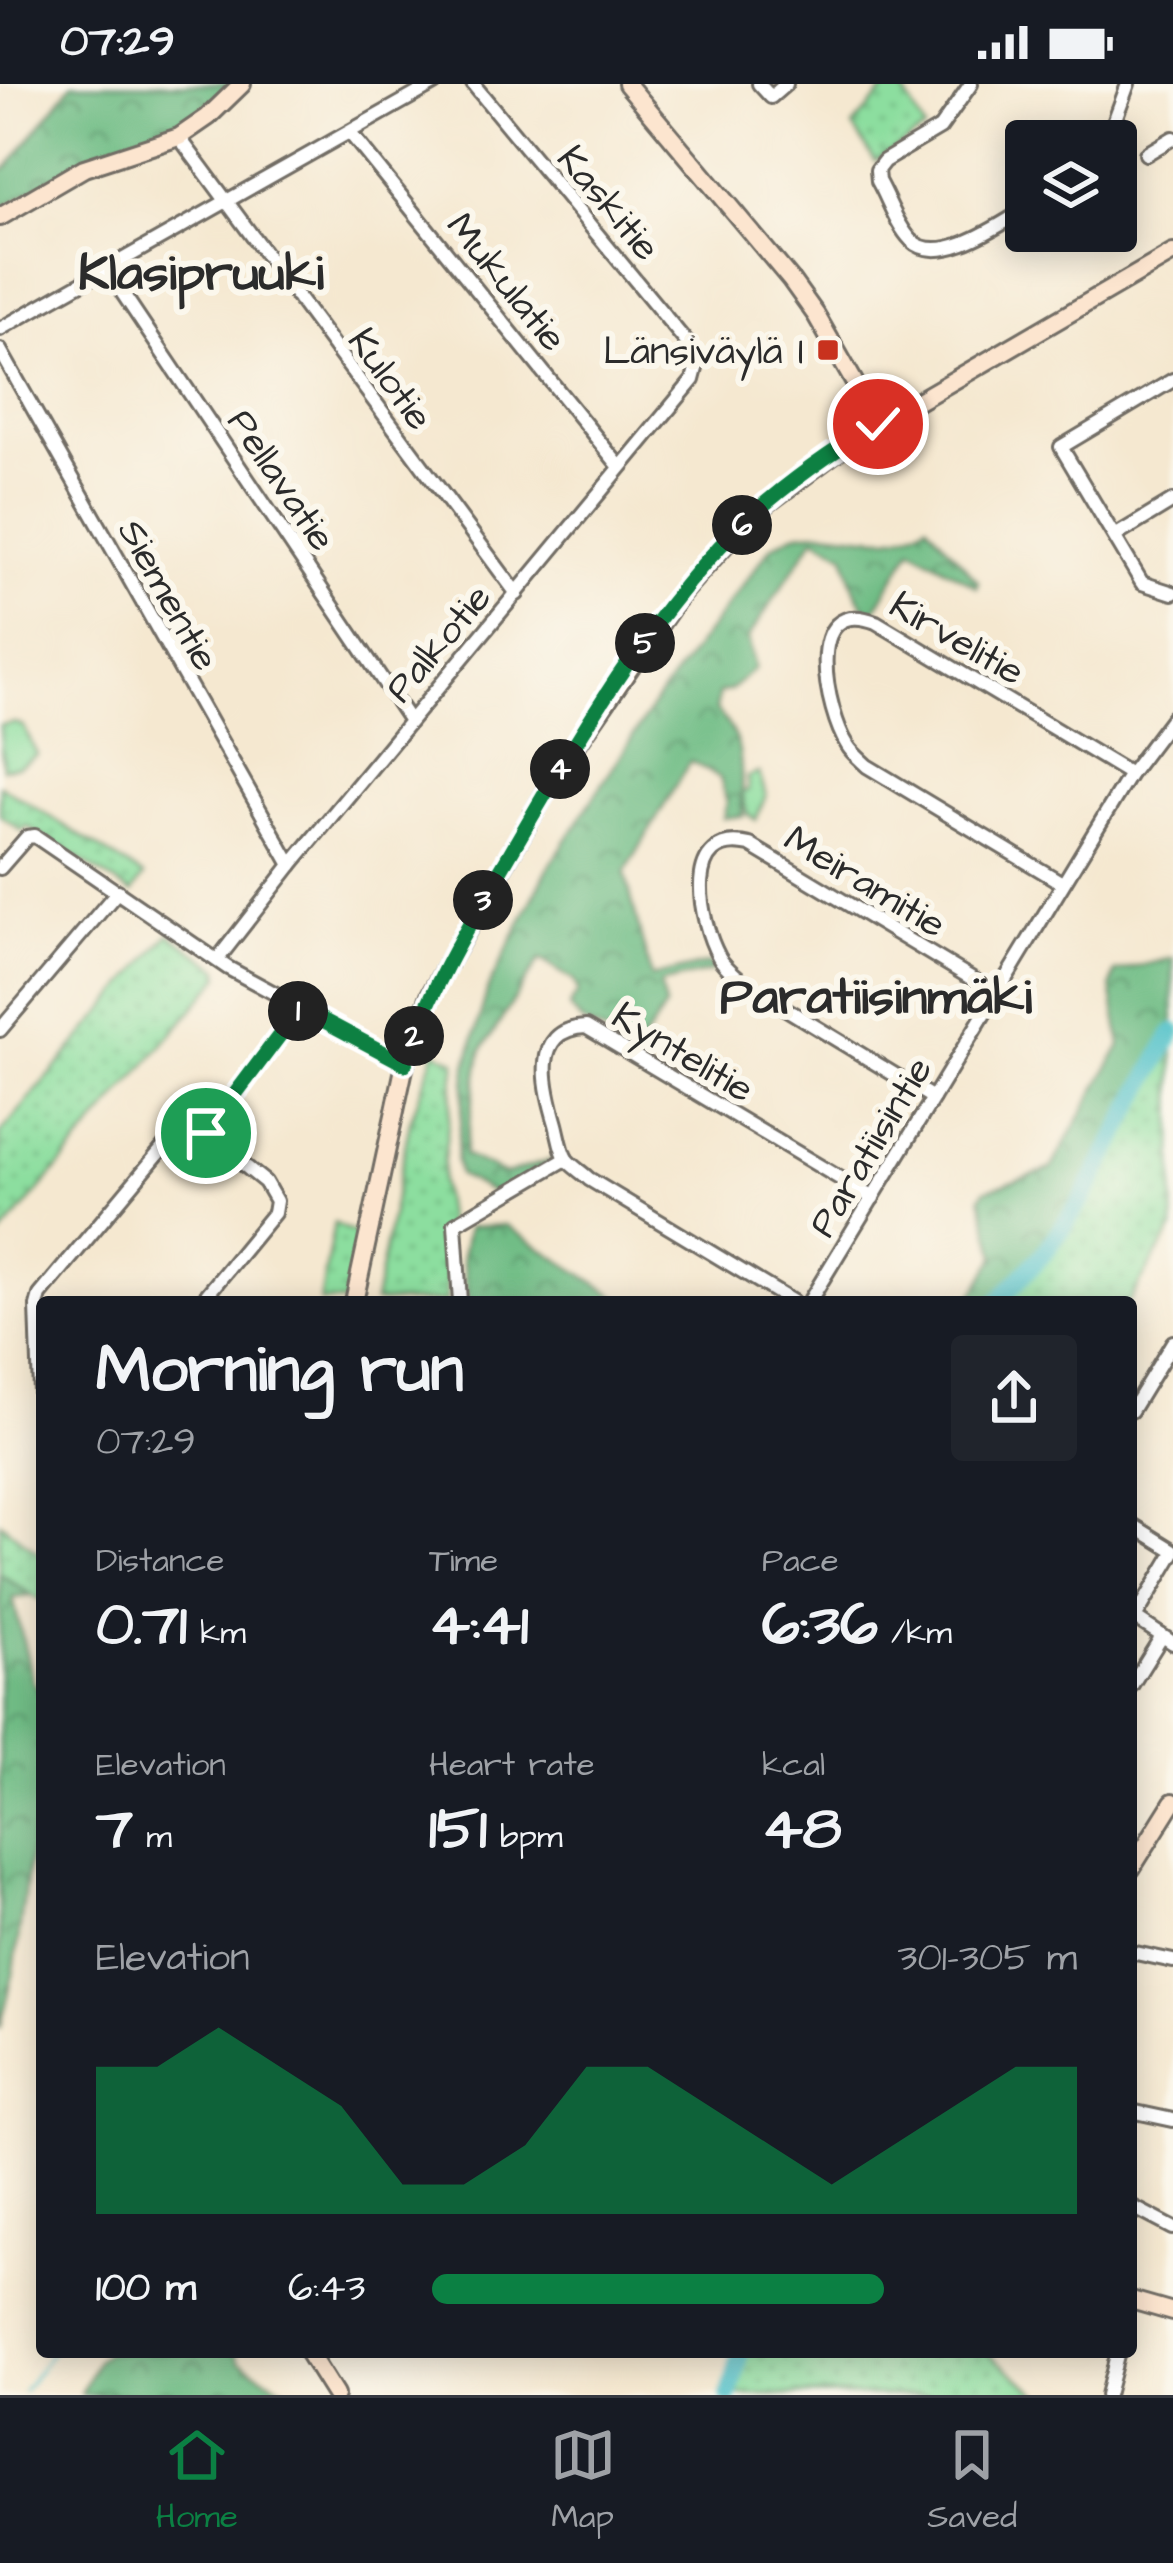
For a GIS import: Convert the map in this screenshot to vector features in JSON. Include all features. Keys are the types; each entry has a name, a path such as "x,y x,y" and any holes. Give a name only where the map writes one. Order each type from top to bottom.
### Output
{"main road":[{"path":"0,217 84,168 179,137 242,84"},
{"path":"628,84 816,315 878,424"},
{"path":"355,1296 405,1064 444,968 544,794 681,594 752,515 798,477 878,424 1173,253"},
{"path":"1137,1859 1173,1802"},
{"path":"1137,2303 1173,2312"},
{"path":"312,2358 335,2395"}],"street":[{"path":"0,328 434,84"},
{"name":"Kaskitie","path":"473,84 698,361"},
{"path":"759,84 771,97 786,84"},
{"path":"971,84 933,134 884,161 877,170 878,181 911,241 922,246 961,247 1005,221"},
{"path":"1115,120 1128,84"},
{"name":"Mukulatie","path":"350,133 620,467"},
{"name":"Kulotie","path":"179,137 517,594"},
{"path":"1146,154 1173,138"},
{"name":"Pellavatie","path":"107,271 410,721"},
{"name":"Siementie","path":"0,350 291,865"},
{"name":"Palkotie","path":"217,960 693,380 698,361"},
{"path":"1173,380 1061,447 1142,583 1173,593"},
{"path":"1115,536 1173,501"},
{"name":"Kirvelitie","path":"1062,883 867,766 848,747 823,658 828,638 838,622 849,617 876,622 1130,774"},
{"name":"Paratiisintie","path":"813,1296 1062,883 1130,774 1173,717"},
{"path":"0,868 27,837 35,836 217,960 405,1064"},
{"name":"Meiramitie","path":"933,1098 745,984 720,960 699,884 702,866 713,849 731,841 749,845 996,993"},
{"path":"0,1030 118,891"},
{"path":"206,1133 300,1008"},
{"name":"Kyntelitie","path":"566,1159 543,1080 544,1060 561,1035 586,1028 873,1198"},
{"path":"40,1296 177,1131 199,1129 265,1182 276,1201 274,1213 206,1296"},
{"path":"460,1296 455,1224 566,1159 589,1179 783,1296"},
{"path":"1137,1402 1173,1342"},
{"path":"1137,1528 1173,1552 1137,1610"},
{"path":"1137,1620 1168,1639 1137,1678"},
{"path":"1137,1953 1173,1961"},
{"path":"1137,2112 1173,2120"},
{"path":"1137,2209 1173,2228"},
{"path":"1107,2395 1116,2358"}],"green space":[{"path":"72,84 234,84 172,133 72,166 0,209 0,171 8,167"},
{"path":"890,84 900,84 925,130 875,161 853,127"},
{"path":"927,523 978,581 977,587 912,548 873,613 857,594 845,554 815,537 748,638 755,668 731,690 719,693 716,710 738,747 743,816 723,818 727,803 720,778 690,761 625,873 651,977 710,963 713,971 660,984 665,1007 638,1049 583,1023 569,1007 578,992 574,981 540,959 481,1052 464,1155 505,1174 556,1159 497,1195 459,1175 456,1161 467,1065 488,988 547,870 657,699 772,546 799,533 897,536"},
{"path":"0,725 24,727 37,755 3,768"},
{"path":"759,773 766,795 756,820 747,814 742,793 748,790 747,777"},
{"path":"0,785 144,876 132,893 27,826 22,831 0,815"},
{"path":"169,934 219,968 220,977 0,1237 0,1134"},
{"path":"1173,958 1173,1032 1084,1197 1046,1252 1004,1296 973,1296 996,1256 981,1197 985,1190 1051,1169 1121,1045 1111,987 1115,972"},
{"path":"1173,1032 1173,1229 1133,1296 1004,1296 1046,1252 1084,1197"},
{"path":"435,1051 456,1061 441,1182 446,1296 375,1296 410,1122"},
{"path":"334,1223 358,1235 347,1296 321,1296"},
{"path":"505,1225 616,1296 467,1296 462,1256 468,1227"},
{"path":"0,1522 36,1551 36,1598 0,1574"},
{"path":"0,1574 32,1596 13,1598 36,1686 36,1827 14,1971 0,2029"},
{"path":"100,2358 239,2358 295,2395 81,2395"},
{"path":"746,2358 995,2358 1041,2395 737,2395"}],"waterway":[{"path":"1004,1296 1045,1252 1084,1197 1173,1032"},
{"path":"23,2391 48,2358"},
{"path":"730,2395 739,2358"}],"place":[{"name":"Länsiväylä I","path":"828,350"}],"district":[{"name":"Klasipruuki","path":"201,271"},
{"name":"Paratiisinmäki","path":"876,995"}],"route":[{"path":"206,1133 300,1008 405,1064 444,968 555,776 635,656 696,574 752,515 798,477 878,424"}]}
